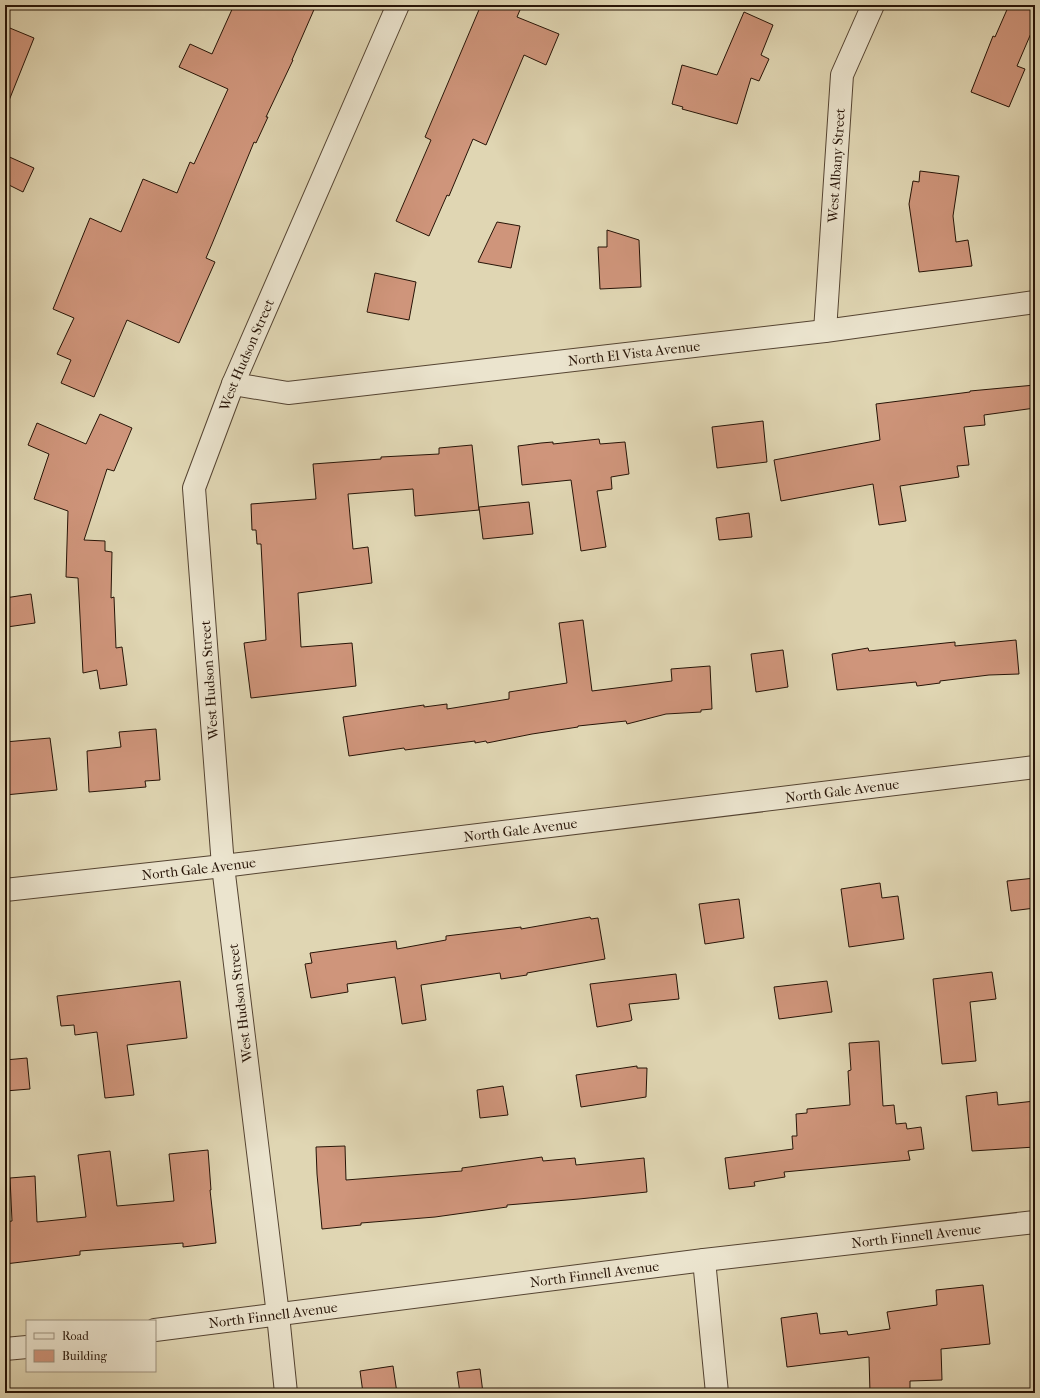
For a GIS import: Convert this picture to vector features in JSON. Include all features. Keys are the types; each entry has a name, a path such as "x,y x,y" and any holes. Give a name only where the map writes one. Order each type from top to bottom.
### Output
{"street":[{"name":"West Hudson Street","path":"286,1393 278,1315 223,866 194,488 233,384 398,5"},
{"name":"West Albany Street","path":"825,331 842,75 873,5"},
{"name":"North El Vista Avenue","path":"233,384 288,393 825,331 1035,302"},
{"name":"North Gale Avenue","path":"5,890 223,866 1035,767"},
{"name":"North Finnell Avenue","path":"156,1330 704,1260 1035,1222"},
{"path":"704,1260 717,1393"},
{"path":"5,1349 26,1347"}],"building":[{"path":"234,5 316,5 293,60 266,117 268,117 256,143 254,142 206,258 215,262 179,343 127,320 94,397 61,383 71,360 57,354 74,318 53,309 90,218 121,232 143,179 177,193 190,162 194,164 228,89 179,67 190,44 212,54"},
{"path":"481,5 522,5 517,17 559,34 546,65 524,55 486,145 473,139 449,196 447,195 429,236 396,221 431,140 425,137"},
{"path":"1009,5 1035,5 1035,24 1017,66 1025,69 1009,107 971,92 993,36 995,37"},
{"path":"744,12 773,25 761,55 769,59 759,81 751,78 737,124 682,109 683,107 672,104 682,65 717,75"},
{"path":"5,26 34,38 6,108 5,108"},
{"path":"5,155 34,168 23,192 5,183"},
{"path":"920,171 959,176 953,216 956,242 968,240 972,266 919,272 909,204 913,181 919,182"},
{"path":"497,222 520,226 511,268 478,262"},
{"path":"607,230 639,240 641,287 600,289 598,247 607,247"},
{"path":"375,273 416,282 409,320 367,312"},
{"path":"1035,385 1035,408 984,415 985,425 964,427 969,465 957,466 959,477 900,486 906,521 879,525 873,484 781,501 774,460 880,440 876,404 970,391"},
{"path":"100,414 132,428 114,471 107,469 84,540 105,541 105,551 112,552 111,598 114,597 116,648 122,647 127,685 100,689 97,670 83,673 78,578 66,577 68,511 34,499 49,454 28,445 37,423 86,444"},
{"path":"763,421 767,462 717,468 712,427"},
{"path":"599,439 600,444 625,442 629,474 611,477 612,489 597,491 606,547 581,551 571,480 522,485 518,446"},
{"path":"472,445 479,510 415,516 413,489 348,494 353,549 368,547 372,583 298,593 301,647 352,643 356,686 251,698 244,643 266,640 261,544 257,544 256,530 252,530 251,504 316,499 313,464 381,459 381,457 439,454 439,448"},
{"path":"529,502 533,534 483,539 479,507"},
{"path":"749,513 752,537 719,540 716,518"},
{"path":"31,594 35,623 7,627 5,598"},
{"path":"583,620 592,691 672,681 671,669 710,666 712,709 701,710 701,712 666,714 627,724 626,721 578,726 487,743 486,741 475,743 475,741 405,750 404,748 349,756 343,717 424,705 424,707 447,704 447,709 509,699 509,692 567,683 559,623"},
{"path":"1016,640 1019,674 989,675 940,681 940,683 917,686 916,682 837,690 832,654 868,648 869,651 955,642 955,646"},
{"path":"783,650 788,687 756,692 751,654"},
{"path":"156,729 160,780 145,781 146,787 89,792 87,751 121,747 119,732"},
{"path":"50,738 57,790 5,795 5,742"},
{"path":"1035,878 1035,908 1011,911 1007,881"},
{"path":"880,883 882,898 898,896 904,939 849,947 841,889"},
{"path":"739,899 744,938 705,944 699,904"},
{"path":"590,917 591,919 598,918 605,959 501,979 500,973 421,985 426,1020 402,1024 395,977 347,984 348,992 311,998 305,964 312,963 310,953 396,941 397,949 446,940 446,936 521,927 521,929"},
{"path":"992,972 996,999 970,1002 976,1061 942,1064 933,979"},
{"path":"676,974 679,999 629,1004 632,1020 597,1027 590,984"},
{"path":"180,981 187,1038 127,1045 134,1095 105,1098 97,1032 75,1035 74,1025 61,1026 57,996"},
{"path":"827,981 832,1012 779,1019 774,987"},
{"path":"879,1041 883,1106 894,1105 896,1124 906,1123 907,1129 921,1127 924,1149 908,1151 910,1160 784,1172 785,1177 754,1182 755,1186 729,1189 725,1158 793,1149 792,1136 797,1136 796,1114 807,1113 807,1109 850,1105 848,1071 851,1070 849,1043"},
{"path":"27,1058 30,1089 5,1091 5,1060"},
{"path":"637,1066 637,1068 647,1068 646,1097 581,1107 576,1075"},
{"path":"503,1086 508,1115 480,1118 477,1090"},
{"path":"997,1092 998,1105 1035,1101 1035,1147 972,1151 966,1096"},
{"path":"345,1146 346,1180 462,1171 462,1168 542,1157 543,1161 575,1158 576,1165 644,1158 647,1192 507,1205 507,1207 435,1217 361,1223 361,1225 322,1229 316,1147"},
{"path":"208,1150 210,1190 216,1243 183,1247 183,1243 80,1251 80,1255 5,1264 5,1222 12,1221 10,1178 35,1176 37,1222 86,1217 78,1155 110,1151 117,1206 174,1201 169,1154"},
{"path":"983,1285 990,1344 941,1349 942,1380 910,1381 910,1393 870,1393 869,1357 787,1367 781,1318 817,1313 820,1334 847,1331 848,1335 890,1329 887,1312 937,1305 936,1290"},
{"path":"393,1366 397,1393 363,1393 360,1371"},
{"path":"480,1369 483,1393 460,1393 457,1372"}]}
